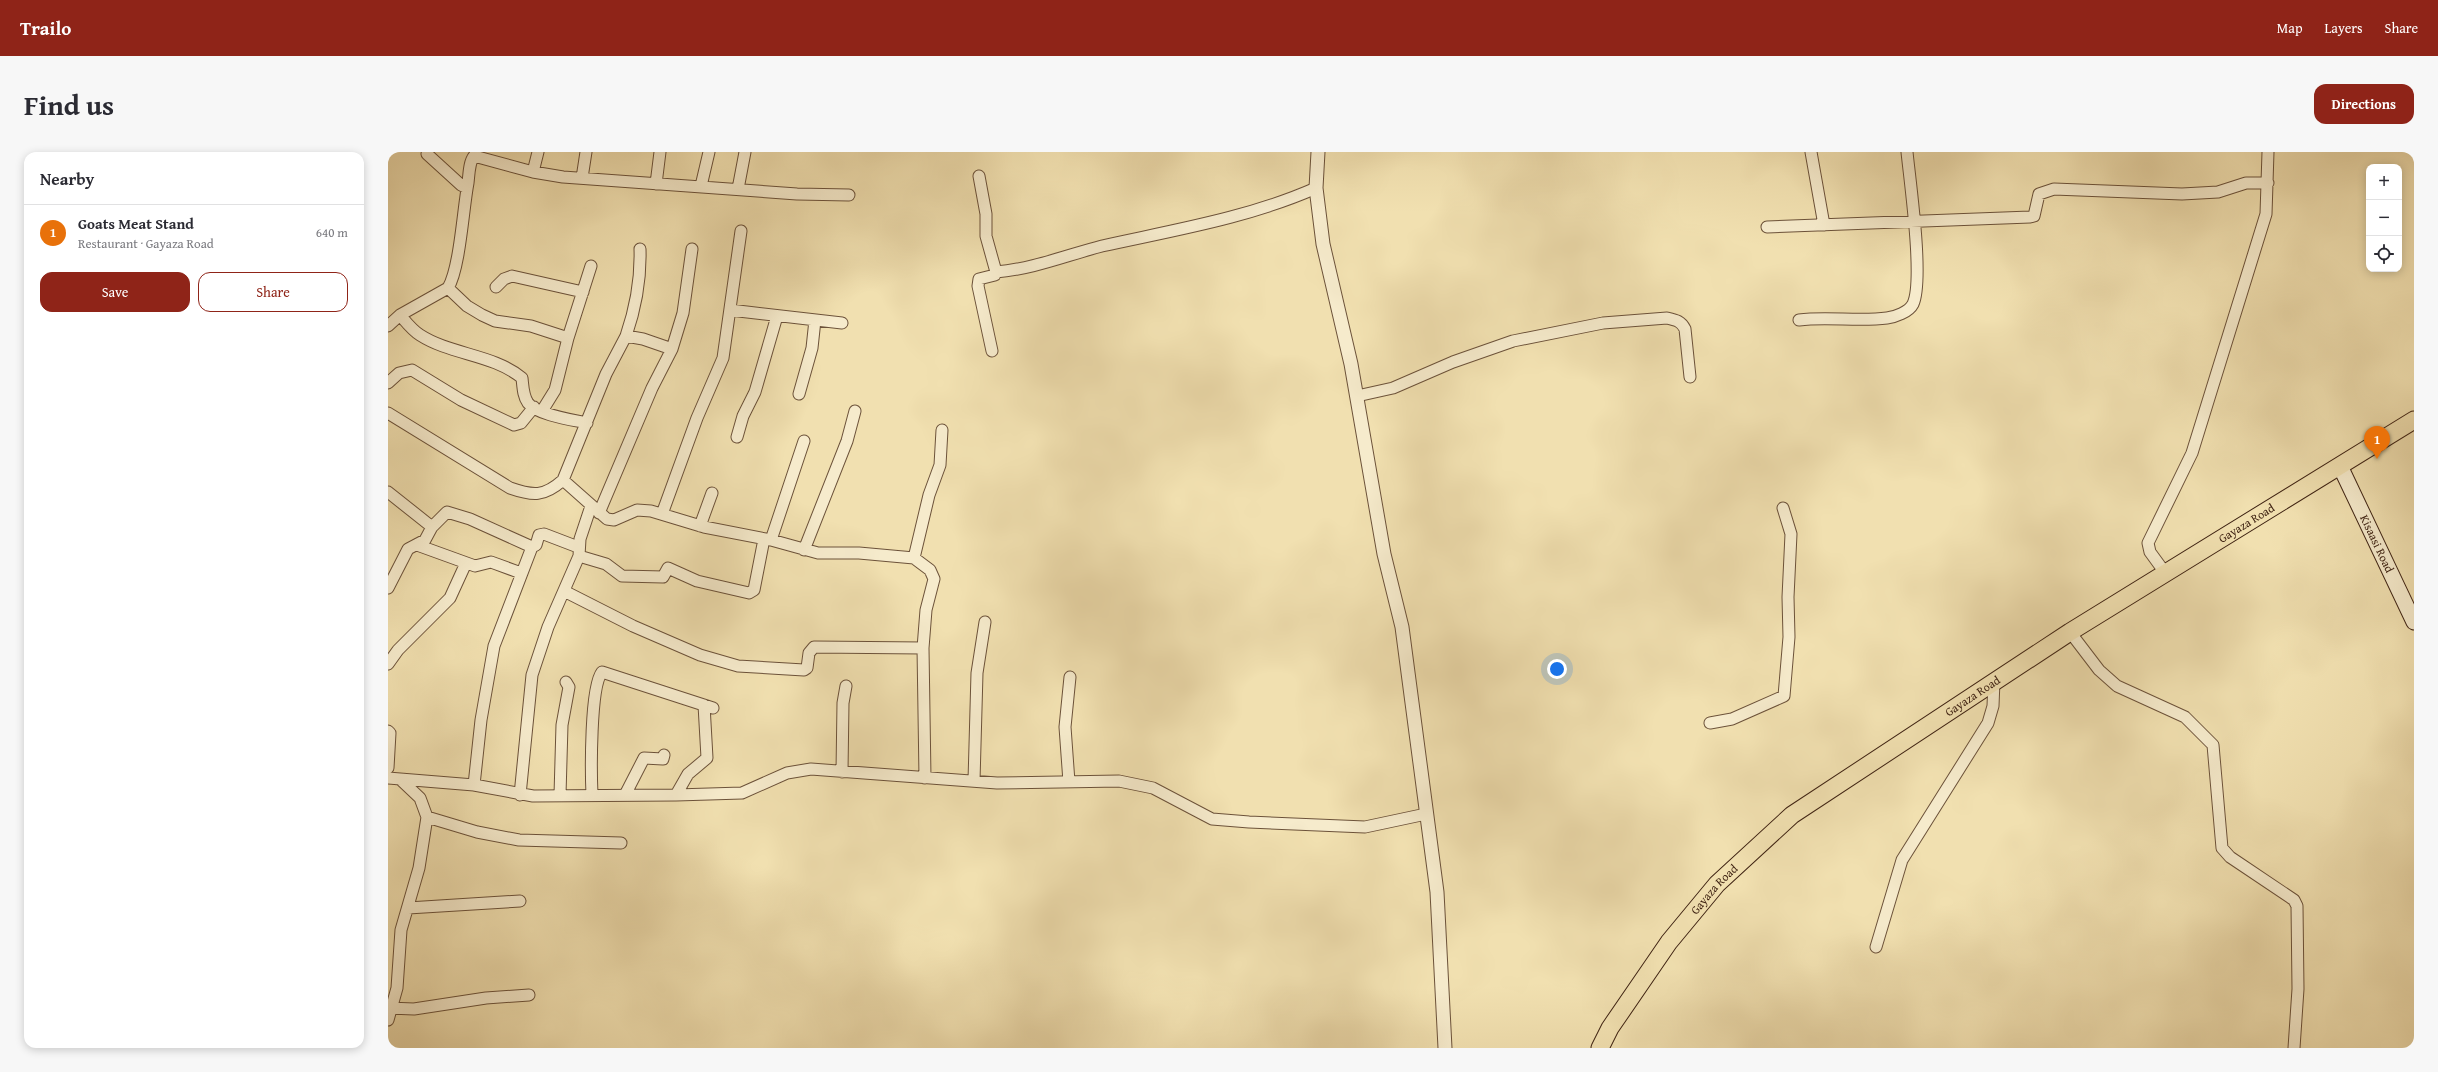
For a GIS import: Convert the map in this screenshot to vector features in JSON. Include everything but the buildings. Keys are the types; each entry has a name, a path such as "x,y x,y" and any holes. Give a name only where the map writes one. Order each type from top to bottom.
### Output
{"main road":[{"name":"Gayaza Road","path":"1600,1048 1610,1028 1669,942 1717,884 1792,815 2070,632 2414,420"},
{"name":"Kisaasi Road","path":"2340,466 2414,622"}],"street":[{"path":"533,172 538,152"},
{"path":"582,178 586,152"},
{"path":"656,184 660,152"},
{"path":"701,186 709,152"},
{"path":"738,189 746,152"},
{"path":"1318,152 1316,188 1323,244 1357,396 1384,554 1402,627 1437,892 1445,1048"},
{"path":"1811,152 1824,225"},
{"path":"1799,320 1888,318 1904,312 1912,305 1916,283 1914,220 1907,152"},
{"path":"2166,574 2150,552 2148,543 2192,453 2266,214 2268,152"},
{"path":"427,154 461,186 467,188"},
{"path":"388,326 400,315 448,288 456,266 472,159 477,156 533,172 582,178 656,184 849,195"},
{"path":"979,176 986,214 986,236 996,272"},
{"path":"1767,227 2034,216 2039,194 2054,189 2182,194 2218,192 2246,183 2268,183"},
{"path":"992,351 978,286 979,279 995,275 996,272 1024,268 1101,247 1278,205 1316,188"},
{"path":"662,514 697,418 723,358 741,231"},
{"path":"388,413 510,488 526,493 538,494 549,492 563,480 606,374 626,336 634,311 641,272 640,249"},
{"path":"520,795 532,675 548,627 564,591 595,510 652,388 672,349 686,302 692,249"},
{"path":"388,383 399,374 412,370 461,400 514,425 521,424 538,409 555,390 568,338 591,266"},
{"path":"496,287 504,279 512,276 583,292"},
{"path":"448,288 467,306 495,321 531,326 568,338"},
{"path":"730,310 842,323"},
{"path":"400,315 411,327 428,339 480,357 513,371 522,378 523,392 529,404 538,409 587,423"},
{"path":"737,437 743,416 755,392 777,316"},
{"path":"1357,396 1393,388 1513,341 1603,323 1660,319 1676,320 1682,323 1686,329 1690,377"},
{"path":"798,394 812,348 815,320"},
{"path":"626,336 643,339 672,349"},
{"path":"804,550 847,441 855,411"},
{"path":"914,558 929,495 940,465 942,430"},
{"path":"474,785 481,720 494,646 521,573 532,547 536,546 539,535 544,534 606,564 622,576 663,577 668,568 701,582 749,593 754,590 768,540 804,441"},
{"path":"563,480 595,510 607,519 614,520 637,510 662,514 700,526 768,540 804,550 825,553 859,553 914,558 930,570 934,579 925,617 923,648 925,778"},
{"path":"388,492 432,527"},
{"path":"700,526 712,493"},
{"path":"1710,724 1732,719 1784,696 1789,637 1788,597 1790,534 1783,508"},
{"path":"388,588 408,549 425,540 432,527 444,514 453,513 532,547"},
{"path":"417,545 476,566 492,562 521,573"},
{"path":"388,664 403,644 450,598 466,562"},
{"path":"564,591 633,626 700,654 738,666 804,670 807,668 809,653 814,647 923,648"},
{"path":"974,781 977,673 985,622"},
{"path":"2070,632 2099,670 2117,686 2185,717 2213,745 2222,848 2230,857 2294,900 2297,906 2298,989 2294,1048"},
{"path":"592,795 590,767 592,726 598,680 602,672 708,706 707,758 688,774 676,795"},
{"path":"1069,782 1065,727 1070,677"},
{"path":"1876,948 1902,860 1988,724 1993,706 1994,681"},
{"path":"560,795 562,725 570,687 566,682"},
{"path":"842,772 843,703 846,686"},
{"path":"388,731 390,733 388,768"},
{"path":"625,795 644,758 663,759 664,755"},
{"path":"388,778 474,785 520,795 676,795 742,793 798,770 997,783 1120,780 1153,788 1212,819 1365,827 1426,814"},
{"path":"388,1020 389,1008 397,988 401,930 422,852 427,816 420,798 401,780"},
{"path":"427,816 476,832 519,840 621,843"},
{"path":"408,908 520,901"},
{"path":"389,1008 414,1009 486,998 529,995"}],"place":[{"name":"Goats Meat Stand","path":"2377,459"}]}
